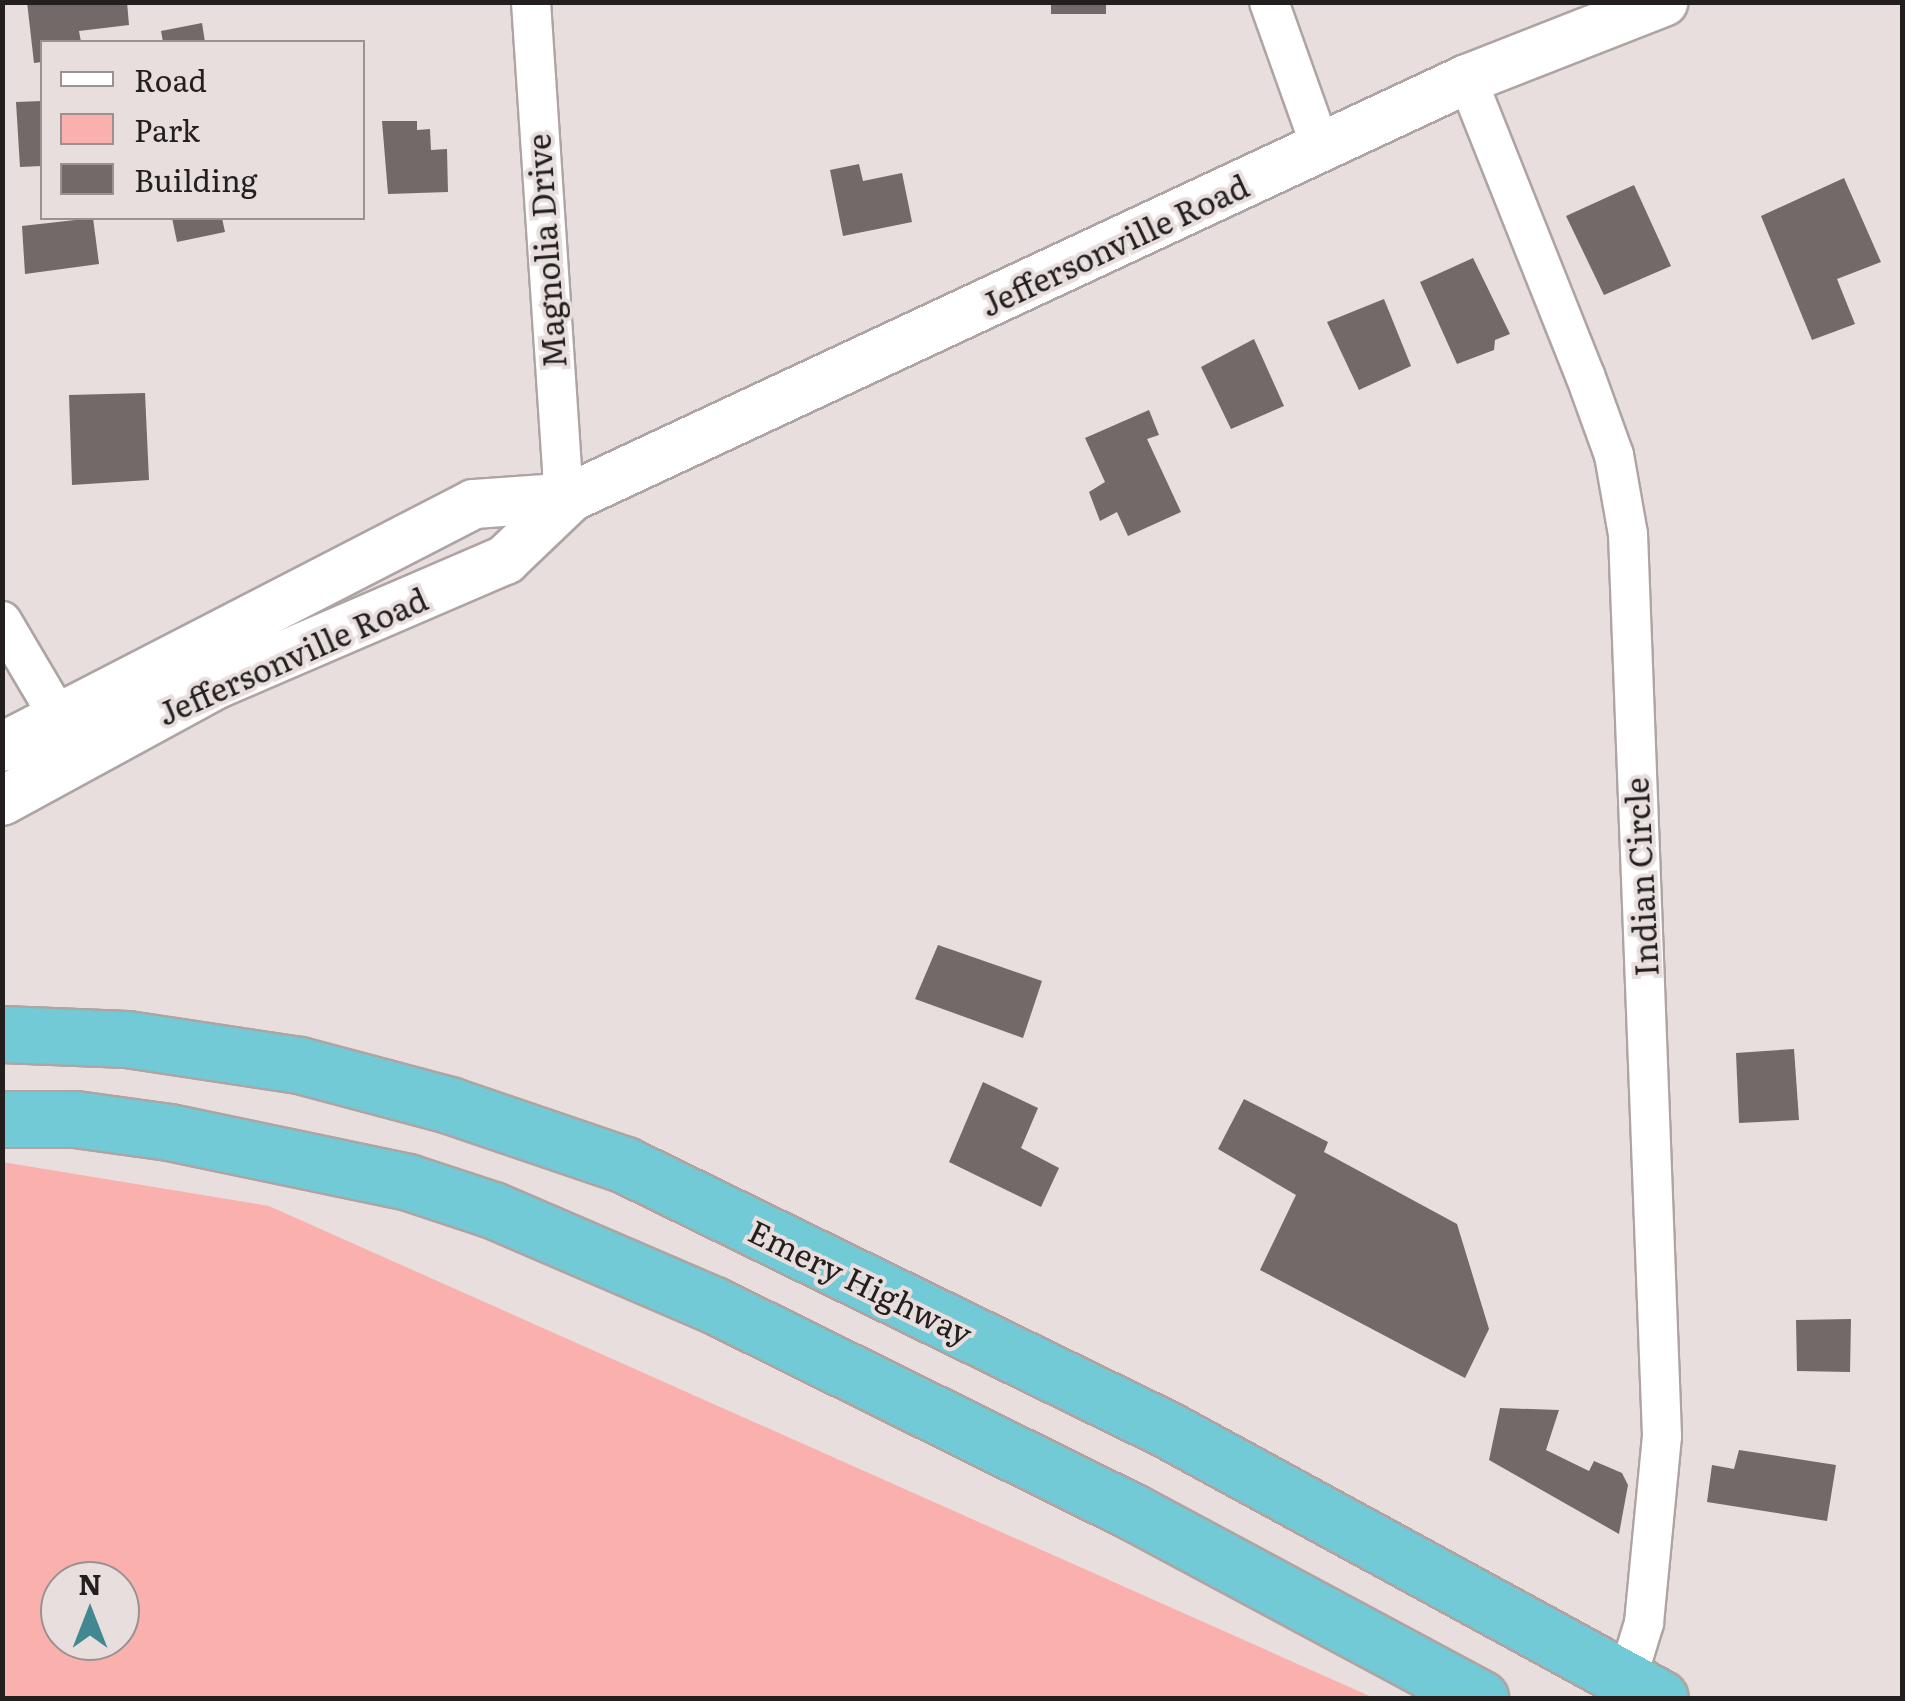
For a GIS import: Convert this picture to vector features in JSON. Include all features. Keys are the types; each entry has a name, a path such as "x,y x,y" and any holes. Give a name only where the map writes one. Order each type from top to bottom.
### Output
{"highway":[{"name":"Emery Highway","path":"13,1031 126,1040 299,1065 449,1105 625,1164 1168,1430 1635,1692"},
{"path":"2,1119 76,1119 303,1157 509,1216 700,1298 1116,1503 1480,1698"}],"street":[{"name":"Magnolia Drive","path":"531,2 562,474 571,497"},
{"path":"1269,2 1321,148"},
{"name":"Jeffersonville Road","path":"2,801 217,684 506,560 571,497 1468,79 1663,2"},
{"name":"Indian Circle","path":"1468,79 1608,439 1628,534 1662,1436 1635,1692"},
{"name":"Jeffersonville Road","path":"2,747 474,504 571,497"},
{"path":"2,622 60,719"}],"green space":[{"path":"2,1162 269,1206 1374,1698 3,1698"}],"building":[{"path":"27,2 127,2 129,25 79,31 81,40 40,40 40,62 34,63"},
{"path":"1051,2 1106,2 1106,14 1051,14"},
{"path":"202,23 205,40 163,40 161,31"},
{"path":"40,101 40,166 20,167 16,102"},
{"path":"382,121 417,121 417,130 430,129 431,150 447,149 448,192 388,194"},
{"path":"859,164 863,181 902,173 912,222 843,236 830,170"},
{"path":"1844,178 1881,262 1837,279 1855,324 1812,340 1761,216"},
{"path":"1634,185 1671,266 1604,295 1566,216"},
{"path":"93,220 99,264 25,274 22,226"},
{"path":"172,220 222,220 225,232 177,242"},
{"path":"1473,258 1510,334 1495,340 1494,350 1457,364 1420,282"},
{"path":"1384,299 1411,366 1359,390 1327,322"},
{"path":"1254,339 1284,406 1231,429 1201,367"},
{"path":"145,393 149,480 72,485 69,395"},
{"path":"1149,410 1159,435 1147,439 1181,512 1128,536 1117,512 1100,521 1089,492 1105,482 1085,438"},
{"path":"938,945 1042,981 1023,1038 915,999"},
{"path":"1794,1049 1799,1120 1739,1123 1736,1053"},
{"path":"983,1082 1038,1108 1021,1148 1059,1168 1041,1207 949,1162"},
{"path":"1244,1099 1328,1142 1324,1152 1457,1224 1489,1329 1465,1378 1260,1270 1296,1195 1218,1149"},
{"path":"1851,1319 1850,1372 1797,1371 1796,1320"},
{"path":"1500,1408 1559,1410 1546,1450 1589,1471 1594,1461 1622,1473 1628,1485 1619,1534 1489,1460"},
{"path":"1739,1450 1836,1465 1827,1521 1707,1502 1712,1465 1734,1469"}]}
